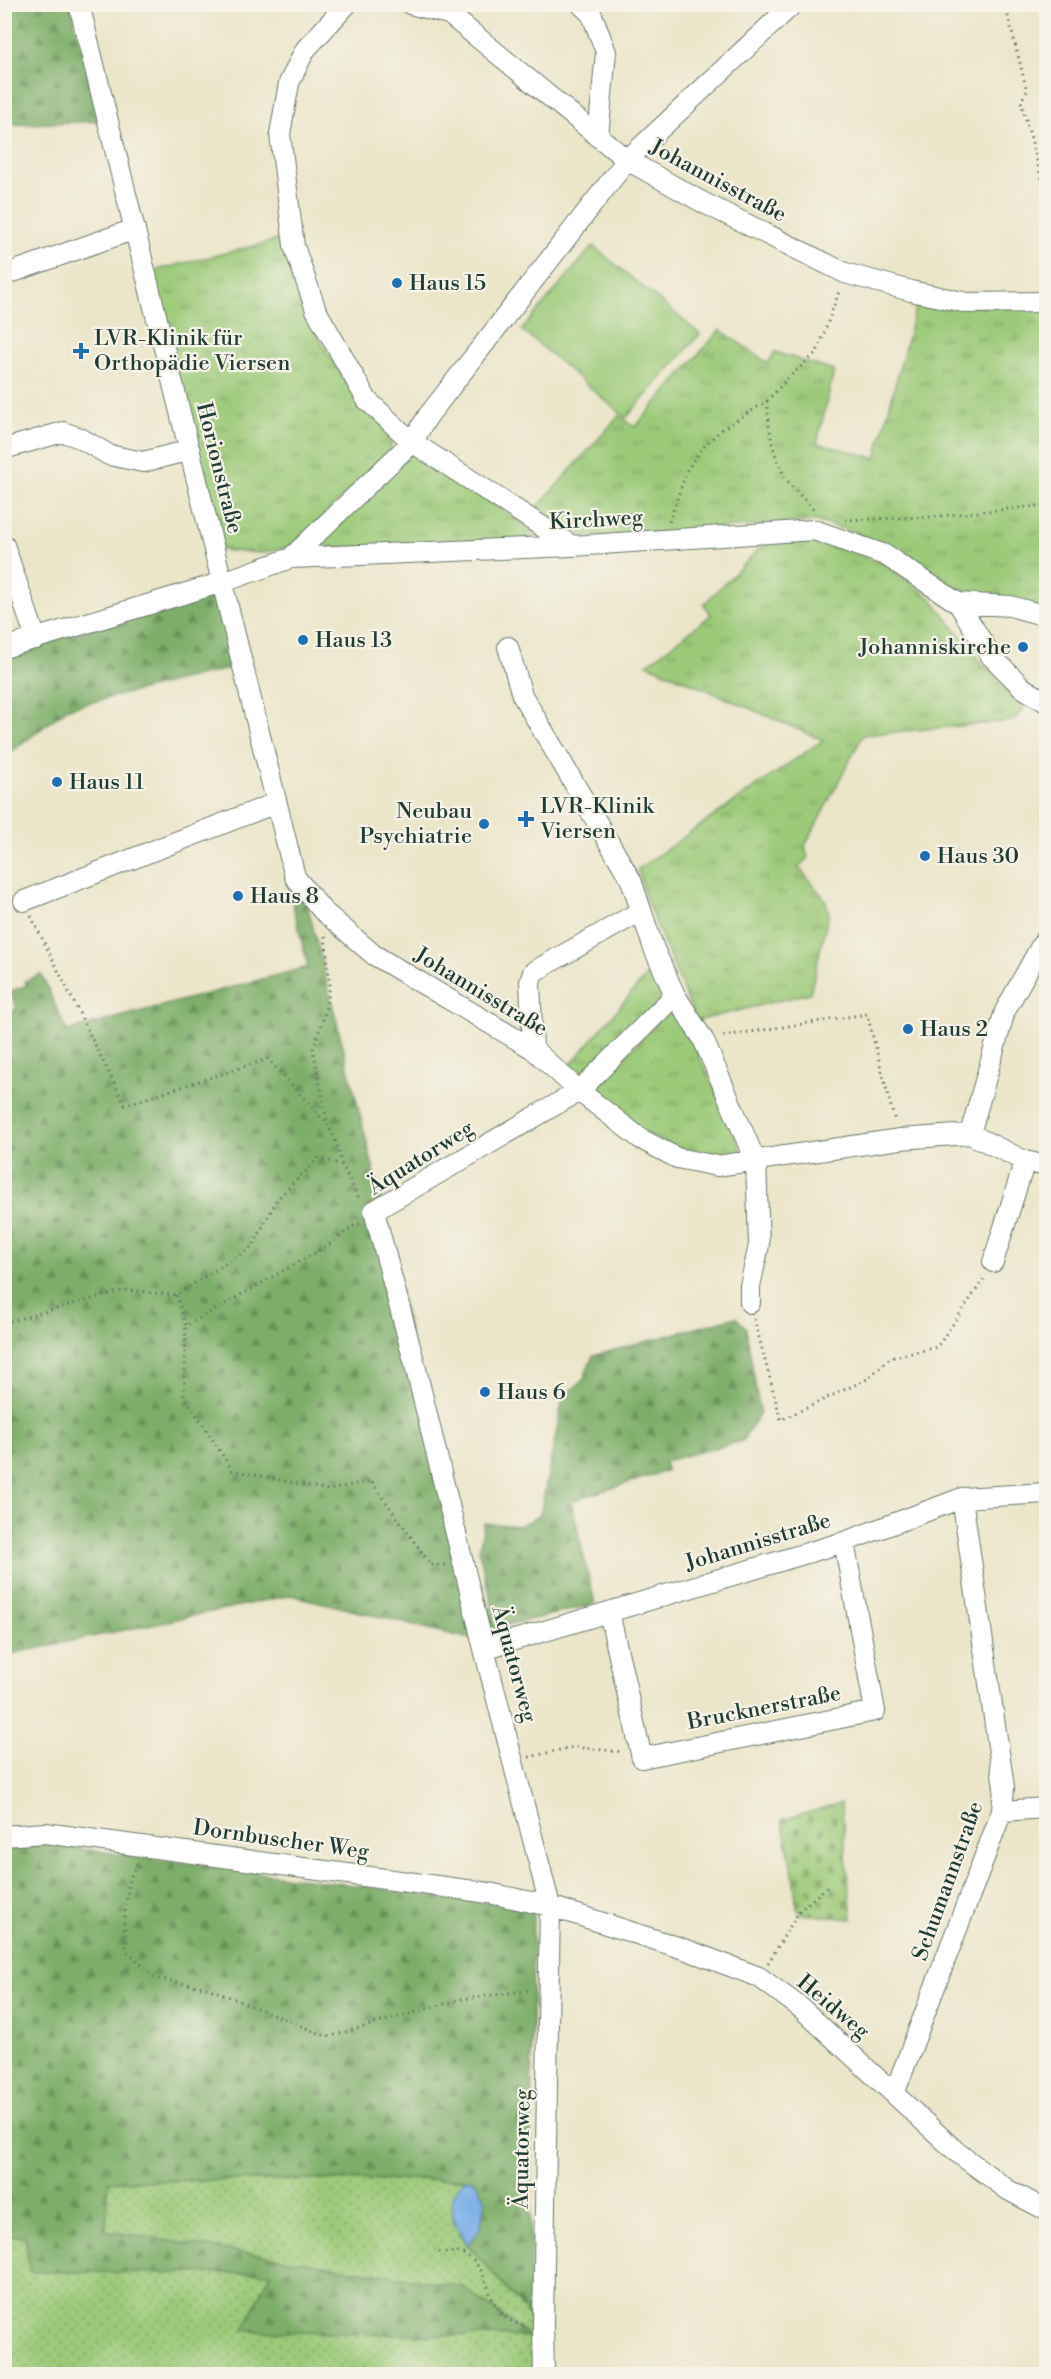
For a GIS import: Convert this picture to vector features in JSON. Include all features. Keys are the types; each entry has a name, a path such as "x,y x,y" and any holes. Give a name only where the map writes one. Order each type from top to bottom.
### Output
{"street":[{"name":"Horionstraße","path":"79,4 223,582"},
{"path":"347,4 305,50 289,83 280,134 294,246 316,310 367,400 412,442 572,546"},
{"name":"Johannisstraße","path":"410,4 449,14 627,160 702,202 845,273 911,291 968,303 1047,302"},
{"path":"581,4 592,15 606,52 598,137"},
{"path":"291,558 412,442 428,416 627,160 793,4"},
{"path":"4,274 135,229"},
{"path":"4,449 63,432 80,438 109,455 143,462 190,450"},
{"name":"Kirchweg","path":"223,582 291,558 572,546 814,530 885,555 958,603 991,656 1023,688 1047,702"},
{"path":"4,545 36,639"},
{"path":"4,648 223,582"},
{"name":"Johannisstraße","path":"223,582 295,877 322,910 374,955 533,1049 579,1091 641,1139 677,1158 717,1166 756,1162 900,1138 970,1134 1024,1161 1047,1166"},
{"path":"958,603 1010,606 1047,616"},
{"path":"508,647 522,695 631,879 654,950 675,995 703,1039 756,1162 759,1245 750,1286 750,1303"},
{"path":"24,901 276,803"},
{"path":"533,1049 530,981 533,972 641,911"},
{"path":"970,1134 1005,1011 1047,939"},
{"path":"579,1091 675,995"},
{"name":"Äquatorweg","path":"544,2374 550,1906 484,1649 414,1361 374,1211 579,1091"},
{"path":"993,1262 1024,1161"},
{"name":"Johannisstraße","path":"484,1649 844,1542 962,1498 1047,1493"},
{"name":"Schumannstraße","path":"894,2094 1002,1811 1004,1787 962,1498"},
{"name":"Brucknerstraße","path":"642,1758 875,1711 844,1542"},
{"path":"609,1612 642,1758"},
{"path":"1002,1811 1047,1808"},
{"name":"Dornbuscher Weg","path":"4,1836 45,1833 489,1893 550,1906"},
{"name":"Heidweg","path":"550,1906 687,1950 759,1977 801,2008 958,2153 1008,2190 1047,2210"}],"path":[{"path":"1005,4 1027,91 1021,101 1047,195"},
{"path":"663,540 687,470 702,448 722,430 767,401 817,352 845,273"},
{"path":"767,401 772,447 790,484 814,509 816,521"},
{"path":"839,520 929,517 1047,506"},
{"path":"24,901 125,1105 268,1059 328,1125"},
{"path":"322,910 330,986 325,1012 313,1049 328,1125 337,1144 342,1165 362,1204"},
{"path":"703,1039 867,1014 900,1138"},
{"path":"4,1323 125,1290 176,1294 253,1246 277,1199 319,1158 342,1165"},
{"path":"186,1326 327,1246 355,1226"},
{"path":"750,1303 782,1420 867,1379 890,1358 937,1347 980,1286 993,1262"},
{"path":"176,1294 186,1326 184,1395 232,1470 328,1490 371,1481 431,1565 464,1566"},
{"path":"514,1760 573,1747 616,1750 642,1758"},
{"path":"146,1846 129,1880 124,1922 127,1951 155,1978 208,1988 328,2037 462,1998 548,1987"},
{"path":"759,1977 800,1910 827,1887"},
{"path":"439,2252 465,2254 478,2263 486,2287 500,2313 522,2326 543,2326"}],"green space":[{"path":"4,5 71,5 100,121 5,125"},
{"path":"286,238 294,278 308,318 328,354 354,390 393,435 390,451 292,546 262,553 220,550 152,271"},
{"path":"593,246 700,334 626,418 522,330"},
{"path":"917,302 1046,309 1046,608 959,589 914,561 854,532 816,521 595,537 568,534 531,514 619,416 635,427 720,330 768,363 775,352 834,371 817,443 876,458"},
{"path":"413,451 534,531 533,539 329,548 323,540"},
{"path":"770,538 826,544 884,564 931,598 981,662 1024,710 1012,721 863,735 805,846 808,858 798,867 825,899 829,913 810,993 696,1021 645,897 638,869 823,740 647,664 711,615 704,604"},
{"path":"217,593 235,667 68,708 5,757 5,654"},
{"path":"287,880 308,907 381,1199 474,1640 291,1595 5,1655 4,1015 17,1009 10,992 27,985 25,981 41,974 67,1031 308,967"},
{"path":"652,969 663,991 663,998 583,1079 567,1069"},
{"path":"668,1011 679,1014 724,1109 743,1155 739,1161 693,1156 643,1132 595,1094 596,1087"},
{"path":"736,1317 746,1328 760,1414 742,1441 665,1461 666,1471 571,1501 595,1604 487,1630 483,1611 493,1608 479,1552 484,1523 519,1526 540,1515 563,1398 583,1380 593,1356"},
{"path":"841,1803 852,1919 801,1914 797,1908 782,1820"},
{"path":"44,1844 533,1909 530,2316 467,2244 474,2239 466,2179 108,2181 106,2231 463,2287 531,2337 243,2331 271,2273 30,2272 25,2236 5,2236 4,1846"},
{"path":"466,2179 457,2187 453,2220 467,2244 530,2316 534,2374 5,2374 5,2236 26,2236 30,2272 272,2273 244,2331 463,2287 106,2232 107,2181"}],"water":[{"path":"466,2179 475,2181 485,2198 479,2230 467,2244 451,2210 453,2195"}],"place":[{"name":"Haus 15","path":"397,283"},
{"name":"LVR-Klinik für Orthopädie Viersen","path":"81,351"},
{"name":"Haus 13","path":"303,640"},
{"name":"Johanniskirche","path":"1023,647"},
{"name":"Haus 11","path":"57,782"},
{"name":"LVR-Klinik Viersen","path":"526,819"},
{"name":"Neubau Psychiatrie","path":"484,824"},
{"name":"Haus 30","path":"925,856"},
{"name":"Haus 8","path":"238,896"},
{"name":"Haus 2","path":"908,1029"},
{"name":"Haus 6","path":"485,1392"}]}
